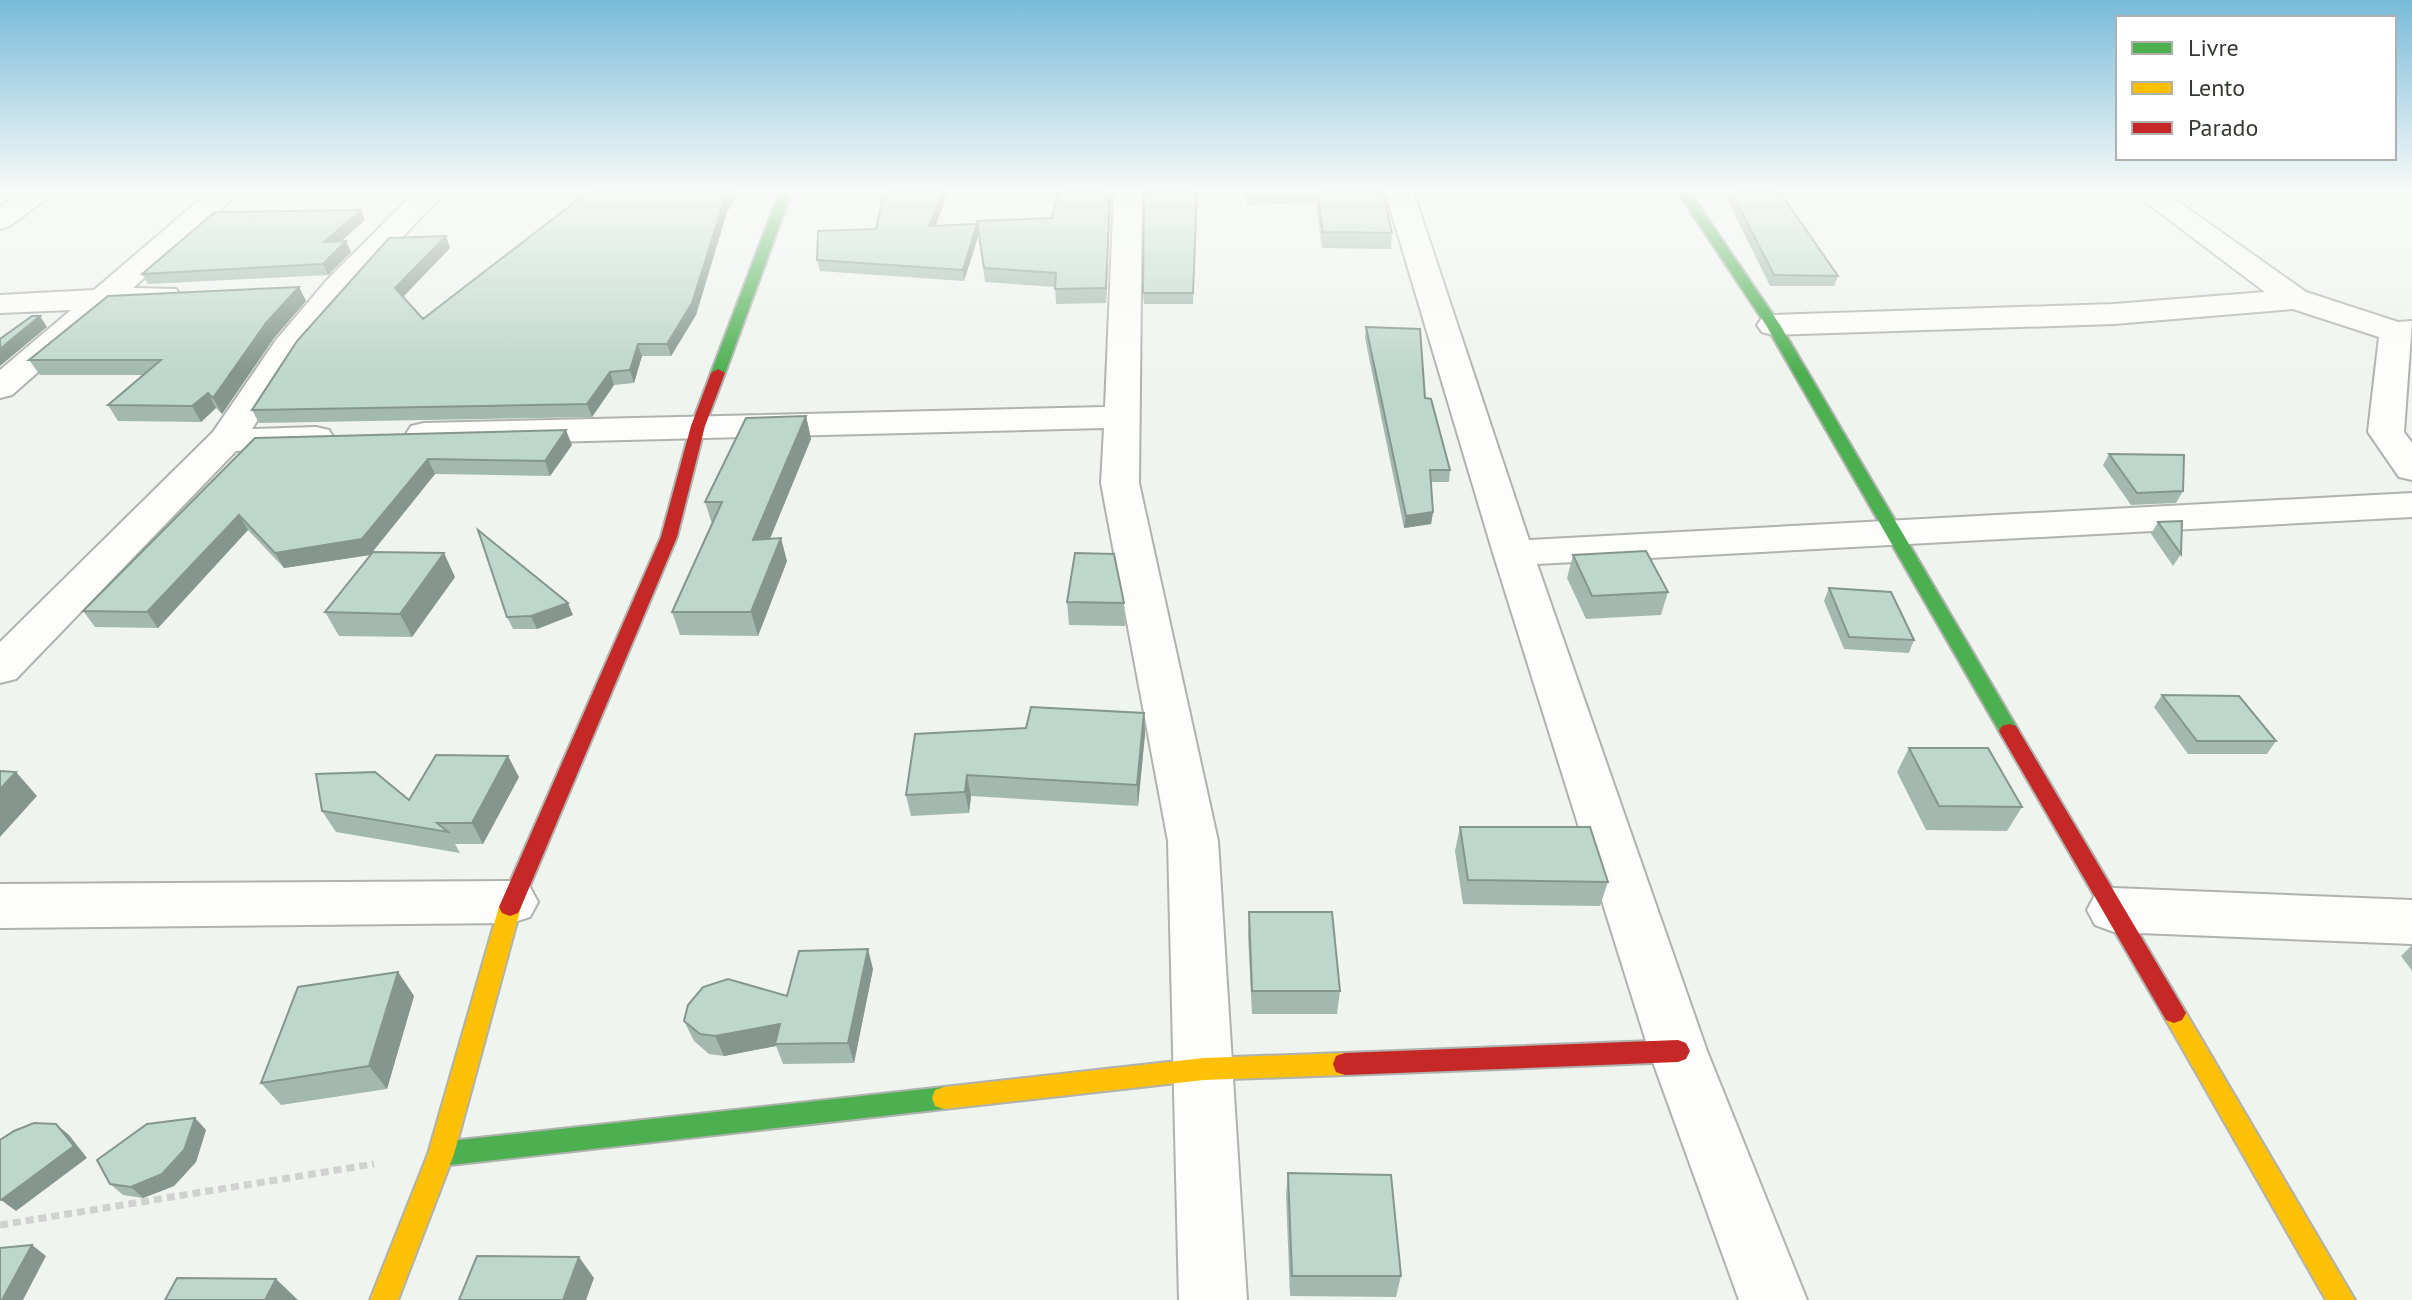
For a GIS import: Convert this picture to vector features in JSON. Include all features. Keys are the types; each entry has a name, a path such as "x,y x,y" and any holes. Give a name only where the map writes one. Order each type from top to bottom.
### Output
{"street":[{"path":"0,388 160,252"},
{"path":"0,668 226,440 288,347 338,287 373,252"},
{"path":"384,1300 441,1154 511,902 669,537 698,426 763,252"},
{"path":"1126,252 1120,483 1193,841 1213,1300"},
{"path":"1418,252 1513,553 1678,1051 1773,1300"},
{"path":"1724,252 1773,325 2341,1300"},
{"path":"2229,252 2295,299 2404,331 2386,432 2412,469"},
{"path":"292,289 338,287"},
{"path":"0,304 199,294"},
{"path":"1773,325 2114,314 2295,299"},
{"path":"226,440 1120,417"},
{"path":"1513,553 2412,505"},
{"path":"0,906 511,902"},
{"path":"2114,910 2412,922"},
{"path":"441,1154 1204,1069 1678,1051"}],"path":[{"path":"0,1225 441,1154"}],"building":[{"path":"168,252 335,252 323,264 142,274"},
{"path":"377,252 431,252 395,288 423,319 510,252 708,252 692,303 667,344 638,344 630,370 610,372 587,404 252,410 297,341"},
{"path":"817,252 969,252 963,270 817,260"},
{"path":"982,252 1107,252 1106,288 1055,289 1056,273 984,268"},
{"path":"1143,252 1195,252 1193,293 1143,293"},
{"path":"1762,252 1821,252 1838,276 1774,275"},
{"path":"299,287 266,323 213,398 208,393 192,406 108,405 161,360 29,360 108,296"},
{"path":"32,316 40,316 0,349 0,339"},
{"path":"1366,327 1420,329 1425,398 1431,399 1450,470 1430,470 1433,512 1406,516"},
{"path":"806,416 753,540 781,538 751,612 672,612 722,502 705,502 746,418"},
{"path":"566,430 545,461 428,459 362,539 275,553 239,515 147,612 83,611 255,438"},
{"path":"2109,454 2184,455 2183,491 2137,493"},
{"path":"2182,521 2181,554 2158,522"},
{"path":"478,530 568,603 531,616 507,617"},
{"path":"1646,551 1668,592 1592,596 1573,555"},
{"path":"373,552 444,553 400,614 325,612"},
{"path":"1075,553 1114,554 1124,603 1067,602"},
{"path":"1829,588 1891,592 1914,640 1849,637"},
{"path":"2162,695 2239,696 2276,741 2197,741"},
{"path":"1031,707 1144,713 1137,785 967,775 965,792 906,795 915,734 1026,728"},
{"path":"1909,748 1988,748 2022,807 1939,806"},
{"path":"436,755 508,756 472,823 437,823 448,832 322,811 316,774 375,772 409,800"},
{"path":"0,771 16,772 0,789"},
{"path":"1460,827 1590,827 1608,882 1468,880"},
{"path":"1249,912 1332,912 1340,991 1252,991"},
{"path":"868,949 848,1043 775,1044 780,1024 715,1036 700,1034 684,1021 688,1005 703,987 728,979 787,996 799,951"},
{"path":"398,972 369,1066 261,1083 298,987"},
{"path":"195,1118 184,1150 162,1174 131,1187 110,1184 97,1160 147,1124"},
{"path":"34,1123 56,1124 74,1146 1,1200 0,1140"},
{"path":"1288,1173 1391,1175 1401,1276 1292,1276"},
{"path":"32,1245 2,1300 0,1300 0,1248"},
{"path":"477,1256 579,1257 563,1300 459,1300"},
{"path":"177,1278 276,1279 265,1300 165,1300"}],"traffic: fast":[{"path":"718,373 763,252"},
{"path":"1724,252 1773,325 2009,731"},
{"path":"441,1154 944,1098"}],"traffic: slow":[{"path":"384,1300 441,1154 510,907"},
{"path":"2174,1013 2341,1300"},
{"path":"944,1098 1204,1069 1345,1064"}],"traffic: jam":[{"path":"510,907 669,537 698,426 718,373"},
{"path":"2009,731 2174,1013"},
{"path":"1345,1064 1678,1051"}]}
